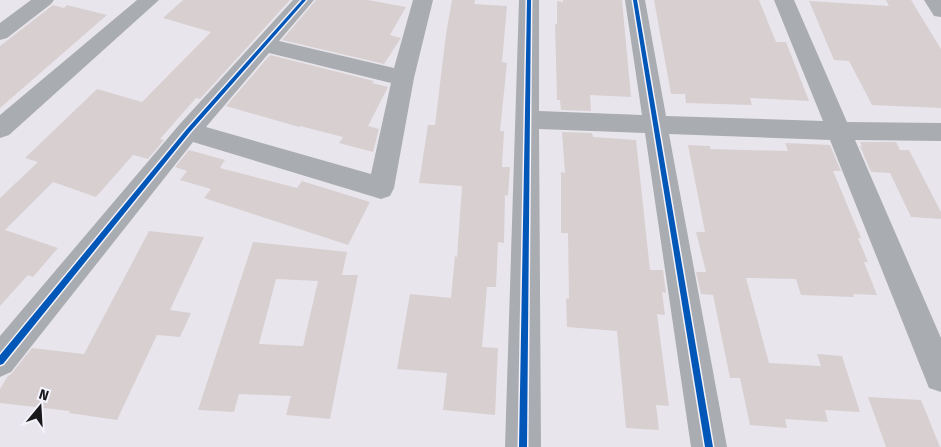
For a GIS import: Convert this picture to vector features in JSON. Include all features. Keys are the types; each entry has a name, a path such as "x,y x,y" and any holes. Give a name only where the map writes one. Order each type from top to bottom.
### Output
{"street":[{"path":"0,33 44,0"},
{"path":"0,129 149,0"},
{"path":"0,361 188,131 304,0"},
{"path":"188,131 381,188 404,78 423,0"},
{"path":"523,447 529,0"},
{"path":"635,0 709,447"},
{"path":"784,0 941,376"},
{"path":"934,0 941,11"},
{"path":"264,46 404,78"},
{"path":"528,120 839,131 941,132"}],"building":[{"path":"183,0 290,0 200,99 196,98 160,139 164,140 148,159 133,155 96,197 53,182 5,230 58,248 33,277 28,275 0,306 0,198 38,162 25,158 97,89 142,102 211,32 163,18"},
{"path":"316,0 368,0 406,7 390,35 401,38 384,64 282,40"},
{"path":"452,0 475,0 474,4 507,6 502,62 507,63 500,131 504,131 502,167 510,167 508,196 505,195 504,243 498,242 496,287 487,287 482,347 498,348 495,415 443,410 447,373 397,369 410,294 451,298 455,256 457,257 462,186 419,183 428,125 435,125"},
{"path":"563,0 622,0 631,97 590,95 591,111 561,110 560,100 557,100 555,24 557,24 557,1 563,2"},
{"path":"654,0 759,0 776,42 786,42 809,101 750,98 752,105 686,103 685,94 671,94"},
{"path":"886,0 911,0 941,49 941,108 872,105 849,61 834,60 809,1 889,6"},
{"path":"53,5 64,8 67,5 107,15 0,108 0,46"},
{"path":"270,55 374,81 372,83 388,87 368,126 379,129 373,152 339,143 343,137 299,127 226,106"},
{"path":"562,132 592,133 593,137 636,140 650,270 663,270 666,293 662,292 665,315 657,314 669,406 656,405 659,430 626,428 617,331 567,327 566,298 569,299 568,233 561,233 561,172 565,173"},
{"path":"860,142 896,142 900,150 909,150 941,212 941,219 911,217 890,173 871,172"},
{"path":"785,143 830,145 841,171 833,171 861,238 858,238 868,262 864,262 877,295 853,294 854,297 801,295 796,279 746,278 769,363 821,366 817,354 842,356 860,412 825,410 828,422 785,419 787,428 750,425 740,378 730,378 713,295 701,294 696,272 706,272 696,232 705,232 688,145 710,146 710,149 788,151"},
{"path":"189,150 225,160 220,168 297,188 302,181 370,202 348,245 204,198 211,189 180,180 187,171 175,167"},
{"path":"149,231 204,237 170,310 191,313 180,337 157,335 117,420 69,413 70,411 0,403 0,389 8,376 32,348 84,354"},
{"path":"253,242 347,252 342,275 358,275 330,419 286,415 291,396 239,394 234,412 198,410","holes":["276,279 318,281 303,346 259,344"]},
{"path":"868,397 921,400 940,447 886,447"}],"cycle path":[{"path":"0,361 188,131 304,0"},
{"path":"523,447 529,0"},
{"path":"635,0 709,447"}]}
